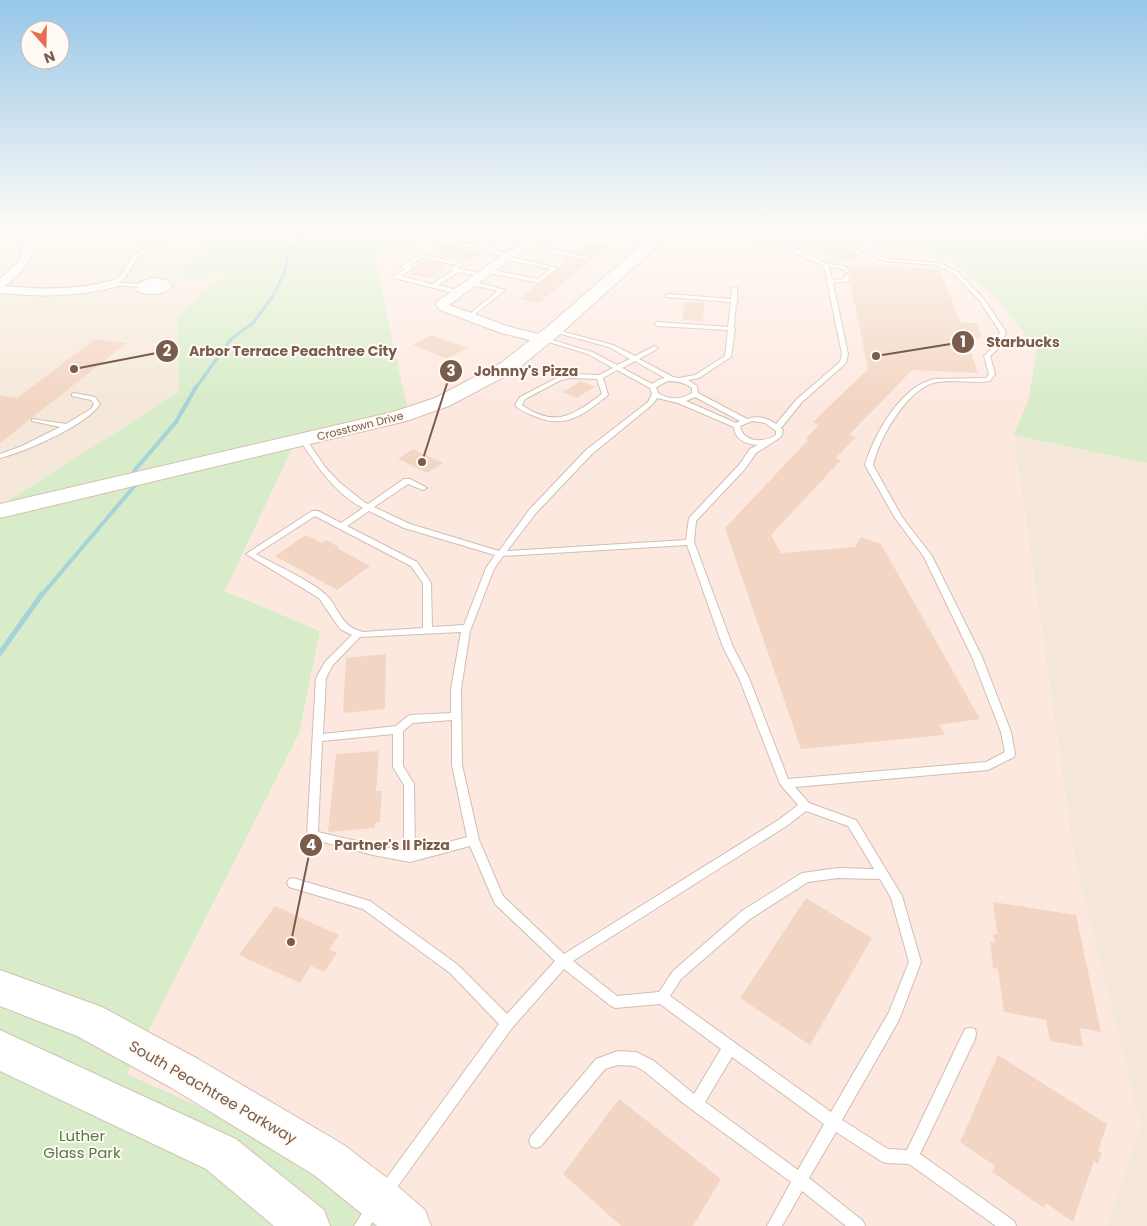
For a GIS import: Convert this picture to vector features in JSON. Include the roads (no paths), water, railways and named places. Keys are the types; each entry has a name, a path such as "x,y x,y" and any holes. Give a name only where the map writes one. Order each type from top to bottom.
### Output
{"street":[{"path":"0,289 36,292 78,292 100,287"},
{"path":"465,287 442,304 444,307 475,319 548,334"},
{"name":"Crosstown Drive","path":"0,511 399,417 442,402 508,366 602,287"},
{"name":"South Peachtree Parkway","path":"0,988 88,1021 184,1073 329,1160 383,1217"},
{"path":"0,1050 221,1154 308,1226"}],"lane":[{"path":"438,287 458,292"},
{"path":"475,319 502,290 490,287"},
{"path":"778,427 783,418 844,363 846,354 831,287"},
{"path":"785,784 988,766 1010,754 1006,732 977,657 928,556 900,518 868,465 890,420 910,394 930,382 988,380 992,374 987,356 997,347 1003,332 981,298 970,287"},
{"path":"692,384 697,377 728,358 735,288"},
{"path":"668,296 734,301"},
{"path":"657,324 732,329"},
{"path":"548,334 611,346 676,379 692,384 695,387 695,394"},
{"path":"548,334 604,360 623,365 646,364"},
{"path":"600,377 605,395 568,418 553,421 518,405 522,398 559,379 571,376 600,377 655,348"},
{"path":"623,365 653,395 666,400 680,401 687,400 695,394"},
{"path":"697,377 660,381 653,395 589,452 533,511 490,568 468,628 456,689 457,765 473,840 499,900 563,961 615,1002 662,998 833,1122 886,1156 911,1157 1008,1226"},
{"path":"695,394 746,421 767,421 783,418"},
{"path":"0,456 38,443 93,410 98,404 93,398 74,395"},
{"path":"680,401 737,426"},
{"path":"34,420 67,426"},
{"path":"737,426 746,421"},
{"path":"767,421 778,427 780,430 779,436 752,446 742,467 692,520 690,542 728,647 744,678 785,784 805,806 852,823 896,896 915,962 894,1016 774,1226"},
{"path":"737,426 740,436 752,446"},
{"path":"304,440 322,468 336,484 369,508 407,526 501,554 690,542"},
{"path":"341,526 407,481 423,488"},
{"path":"428,631 427,583 414,564 315,513 250,554 325,598 342,627 350,633 358,634 428,631 468,628"},
{"path":"358,634 328,664 321,678 312,835 349,842 383,854 410,857 473,840"},
{"path":"318,738 398,730 411,719 456,716"},
{"path":"398,730 398,767 410,784 410,857"},
{"path":"383,1217 508,1023 563,961 784,822 805,806"},
{"path":"662,998 677,975 746,915 806,877 838,873 882,874"},
{"path":"293,883 366,906 454,969 508,1023"},
{"path":"911,1157 970,1034"},
{"path":"696,1104 730,1047"},
{"path":"536,1140 601,1064 618,1058 636,1059 649,1066 696,1104 800,1180 858,1226"}],"waterway":[{"path":"195,389 231,339 253,323 277,287"},
{"path":"134,471 176,422 196,387"},
{"path":"41,596 137,483"},
{"path":"0,653 42,594"}],"place":[{"name":"Starbucks","path":"876,356"},
{"name":"Arbor Terrace Peachtree City","path":"74,369"},
{"name":"Johnny's Pizza","path":"422,462"},
{"name":"Partner's II Pizza","path":"291,942"}],"park label":[{"name":"Luther Glass Park","path":"82,1144"}]}
